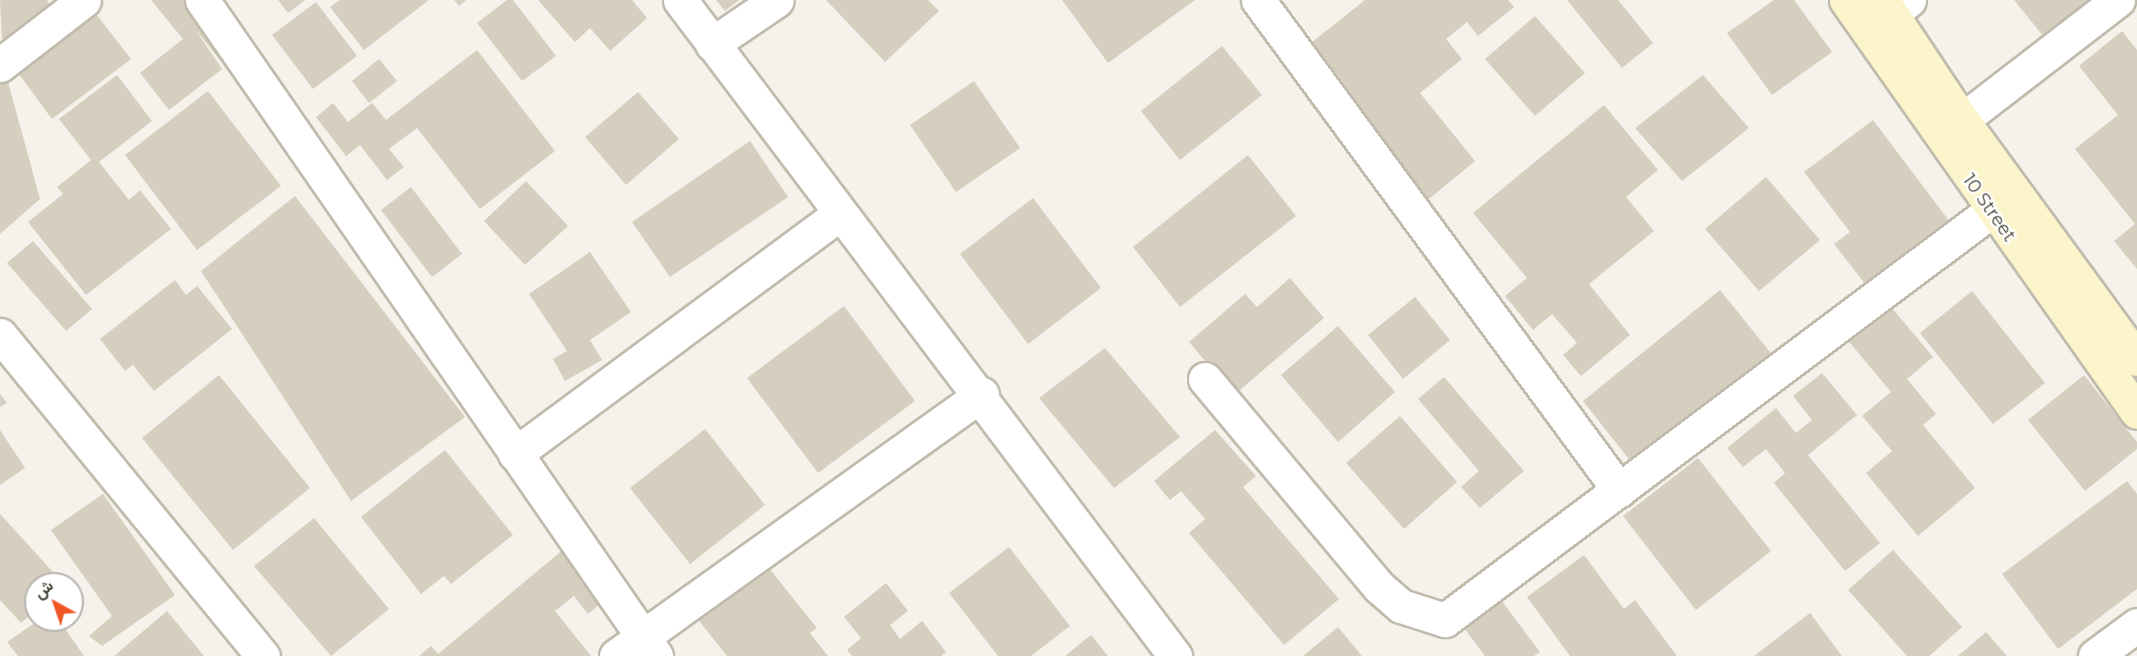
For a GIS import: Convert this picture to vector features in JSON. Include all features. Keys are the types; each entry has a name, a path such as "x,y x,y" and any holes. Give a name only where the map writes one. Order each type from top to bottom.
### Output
{"main road":[{"name":"10 Street","path":"1846,0 1991,211 2133,397"},
{"name":"10 Street","path":"1894,5 1962,120 2137,358"}],"street":[{"path":"0,65 84,0"},
{"path":"202,0 649,646"},
{"path":"680,0 839,214 982,394 1175,656"},
{"path":"712,44 777,0"},
{"path":"1258,0 1619,490"},
{"path":"1962,120 2118,0"},
{"path":"1205,379 1379,587 1401,606 1445,620 1991,211"},
{"path":"515,454 839,214"},
{"path":"0,335 263,656"},
{"path":"616,656 649,646 982,394"},
{"path":"2095,656 2137,625"}],"building":[{"path":"0,0 47,0 51,7 2,40"},
{"path":"151,0 187,0 237,62 228,70 195,29 222,69 169,110 140,73 183,39"},
{"path":"278,0 305,0 288,13"},
{"path":"340,0 429,0 364,50 330,7"},
{"path":"454,0 466,0 459,6"},
{"path":"507,0 513,0 556,56 522,81 477,23"},
{"path":"538,0 632,0 647,18 610,51 590,28 575,42"},
{"path":"716,0 739,0 725,11"},
{"path":"826,0 928,0 939,11 885,62"},
{"path":"1062,0 1195,0 1108,63"},
{"path":"1365,0 1508,0 1514,7 1478,36 1467,22 1446,39 1462,59 1420,93 1475,161 1429,199 1306,47"},
{"path":"1567,0 1618,0 1653,43 1622,68"},
{"path":"1774,0 1794,0 1832,52 1772,95 1727,33"},
{"path":"2014,0 2094,0 2048,42"},
{"path":"316,2 357,56 313,89 272,35"},
{"path":"96,14 131,59 52,119 18,73"},
{"path":"1535,16 1585,73 1535,116 1485,59"},
{"path":"2122,31 2137,50 2137,269 2114,241 2135,224 2075,149 2118,115 2079,66"},
{"path":"1222,46 1262,95 1180,160 1141,111"},
{"path":"477,50 555,151 480,209 417,128 389,149 404,167 387,180 360,145 346,156 316,117 333,103 348,122 372,103 386,120"},
{"path":"379,59 397,81 369,103 352,81"},
{"path":"117,75 152,121 99,162 129,200 140,190 171,229 86,295 28,222 63,194 57,187 91,160 59,119"},
{"path":"1703,75 1749,128 1682,181 1635,128"},
{"path":"7,78 40,199 0,234 0,83"},
{"path":"974,81 1020,148 956,192 910,125"},
{"path":"208,91 281,186 197,250 125,155"},
{"path":"638,92 679,139 626,185 585,137"},
{"path":"1604,105 1658,170 1626,197 1654,231 1589,284 1630,335 1581,376 1563,355 1577,343 1552,314 1533,330 1505,296 1527,278 1473,213"},
{"path":"1873,120 1953,226 1869,289 1834,244 1850,232 1804,172"},
{"path":"750,141 788,197 670,277 632,222"},
{"path":"1248,155 1296,216 1180,307 1133,247"},
{"path":"1766,177 1820,240 1759,291 1705,229"},
{"path":"526,181 568,226 525,265 484,221"},
{"path":"411,187 462,254 432,277 381,210"},
{"path":"295,196 465,417 351,501 201,271"},
{"path":"1033,198 1101,288 1028,344 960,254"},
{"path":"33,241 92,309 66,331 7,263"},
{"path":"590,252 631,312 590,340 602,360 565,381 553,359 567,351 529,294"},
{"path":"1290,278 1324,318 1234,395 1189,342 1245,294 1257,307"},
{"path":"175,280 186,295 197,286 232,329 154,391 133,365 125,371 100,339"},
{"path":"1720,290 1774,357 1636,468 1583,401"},
{"path":"1972,291 2045,383 1993,424 1920,333"},
{"path":"1882,296 1933,357 1907,379 1936,414 1923,425 1975,488 1918,536 1866,473 1892,451 1862,416 1891,392 1840,331"},
{"path":"1415,297 1450,340 1403,379 1368,335"},
{"path":"844,306 915,401 818,473 747,378"},
{"path":"1338,326 1395,392 1338,442 1281,375"},
{"path":"1105,348 1180,437 1114,488 1039,398"},
{"path":"1822,373 1857,415 1808,455 1880,543 1845,571 1774,483 1785,473 1766,449 1743,467 1727,448 1776,408 1796,433 1812,420 1793,396"},
{"path":"219,375 310,488 233,550 142,438"},
{"path":"2084,375 2137,442 2137,449 2085,491 2028,420"},
{"path":"1444,377 1524,471 1480,508 1461,487 1479,471 1418,399"},
{"path":"0,394 7,403 0,407"},
{"path":"1400,416 1457,482 1404,529 1346,463"},
{"path":"705,429 765,505 690,564 630,488"},
{"path":"0,430 25,468 0,485"},
{"path":"1215,430 1256,476 1243,487 1339,599 1284,645 1189,533 1205,519 1181,491 1170,500 1154,481"},
{"path":"445,450 513,535 451,584 444,576 421,594 361,517"},
{"path":"1698,458 1771,551 1696,610 1623,516"},
{"path":"2127,481 2137,494 2137,589 2058,649 2002,574"},
{"path":"103,494 175,595 102,646 89,636 112,616 84,577 84,572 81,572 51,530"},
{"path":"0,514 53,572 24,572 24,620 21,623 0,600"},
{"path":"314,518 389,609 331,656 254,566"},
{"path":"1009,547 1070,626 1031,656 998,656 949,593"},
{"path":"565,548 607,598 588,614 574,596 555,611 591,656 419,656 431,646 438,654"},
{"path":"1893,550 1962,627 1929,656 1907,656 1848,590"},
{"path":"1584,555 1624,609 1635,600 1677,656 1570,656 1527,597"},
{"path":"764,562 817,628 810,633 828,656 727,656 696,617"},
{"path":"886,583 908,611 890,625 900,639 922,621 946,652 941,656 852,656 847,650 861,638 844,617"},
{"path":"1498,596 1540,652 1534,656 1485,656 1461,624"},
{"path":"167,611 204,656 114,656"},
{"path":"1810,613 1842,656 1754,656"},
{"path":"1338,627 1362,656 1303,656"},
{"path":"24,630 67,632 84,656 18,656 7,642"},
{"path":"1986,632 2007,656 1958,656"},
{"path":"1091,635 1108,656 1065,656"}]}
